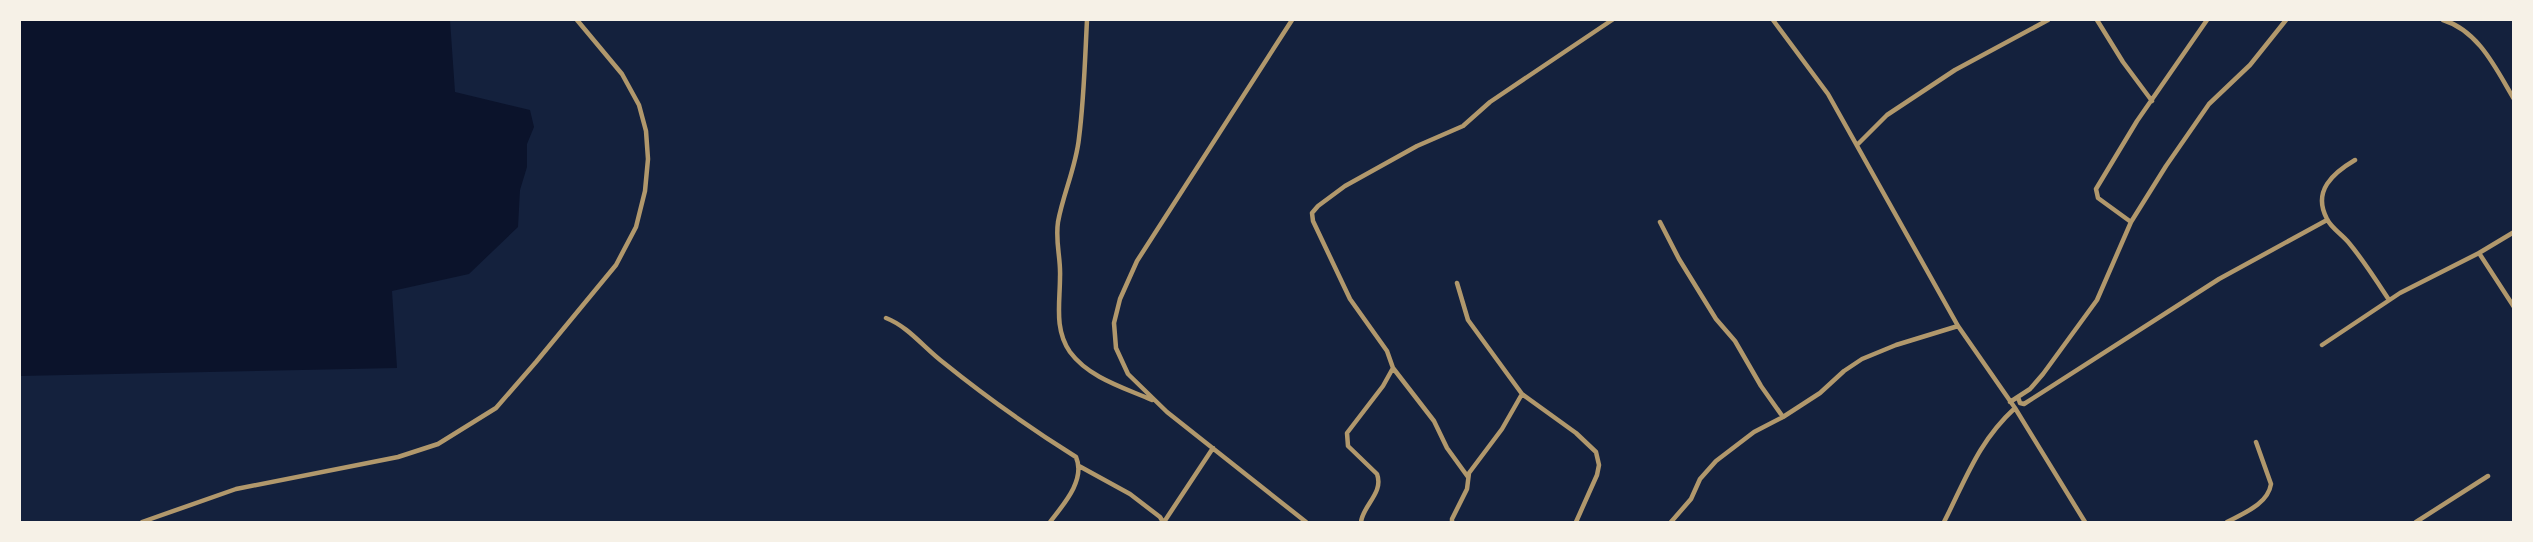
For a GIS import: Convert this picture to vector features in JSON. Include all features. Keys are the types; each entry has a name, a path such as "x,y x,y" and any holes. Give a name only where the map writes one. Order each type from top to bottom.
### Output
{"street":[{"path":"142,522 236,489 398,457 438,444 496,408 536,362 616,265 636,227 645,191 648,159 646,131 639,105 622,74 577,20"},
{"path":"1087,20 1079,140 1058,221 1056,248 1060,276 1059,324 1071,353 1085,368 1106,380 1158,402"},
{"path":"1292,20 1149,239 1120,299 1113,333 1120,361 1134,381 1167,412 1306,522"},
{"path":"1468,477 1447,448 1434,421 1393,368 1387,351 1350,300 1313,221 1312,213 1345,186 1417,146 1463,126 1490,102 1611,20"},
{"path":"1773,20 1828,94 1958,326 2015,408 2085,522"},
{"path":"1857,145 1887,115 1955,70 2048,20"},
{"path":"2097,20 2130,72 2152,100"},
{"path":"2131,222 2098,198 2096,189 2152,100 2207,20"},
{"path":"2010,402 2043,374 2097,300 2131,222 2209,104 2250,65 2286,20"},
{"path":"2443,20 2469,34 2487,55 2514,99"},
{"path":"2355,160 2336,171 2326,183 2324,195 2327,220 2348,240 2389,300"},
{"path":"2018,397 2020,403 2024,404 2219,279 2327,220"},
{"path":"1660,222 1679,259 1716,319 1735,341 1761,386 1783,417"},
{"path":"2322,345 2389,300 2480,253 2514,232"},
{"path":"2480,253 2514,306"},
{"path":"1457,283 1468,320 1522,394 1576,433 1596,452 1599,465 1597,476 1576,522"},
{"path":"886,318 898,323 942,362 1021,422 1076,457 1080,466 1080,474 1050,522"},
{"path":"1671,522 1691,499 1700,479 1716,461 1754,432 1783,417 1820,393 1844,371 1862,359 1896,345 1958,326"},
{"path":"1361,522 1362,515 1375,496 1379,480 1377,474 1348,446 1347,433 1383,386 1393,368"},
{"path":"1452,522 1467,489 1468,477 1502,429 1522,394"},
{"path":"1944,522 1983,443 1997,424 2015,408"},
{"path":"2227,522 2266,498 2270,490 2268,474 2256,442"},
{"path":"1080,466 1130,494 1164,522 1213,448"},
{"path":"2416,522 2488,476"}],"water":[{"path":"20,20 450,20 455,92 530,110 534,127 527,144 527,167 520,190 518,227 469,274 392,291 397,368 20,376"}]}
